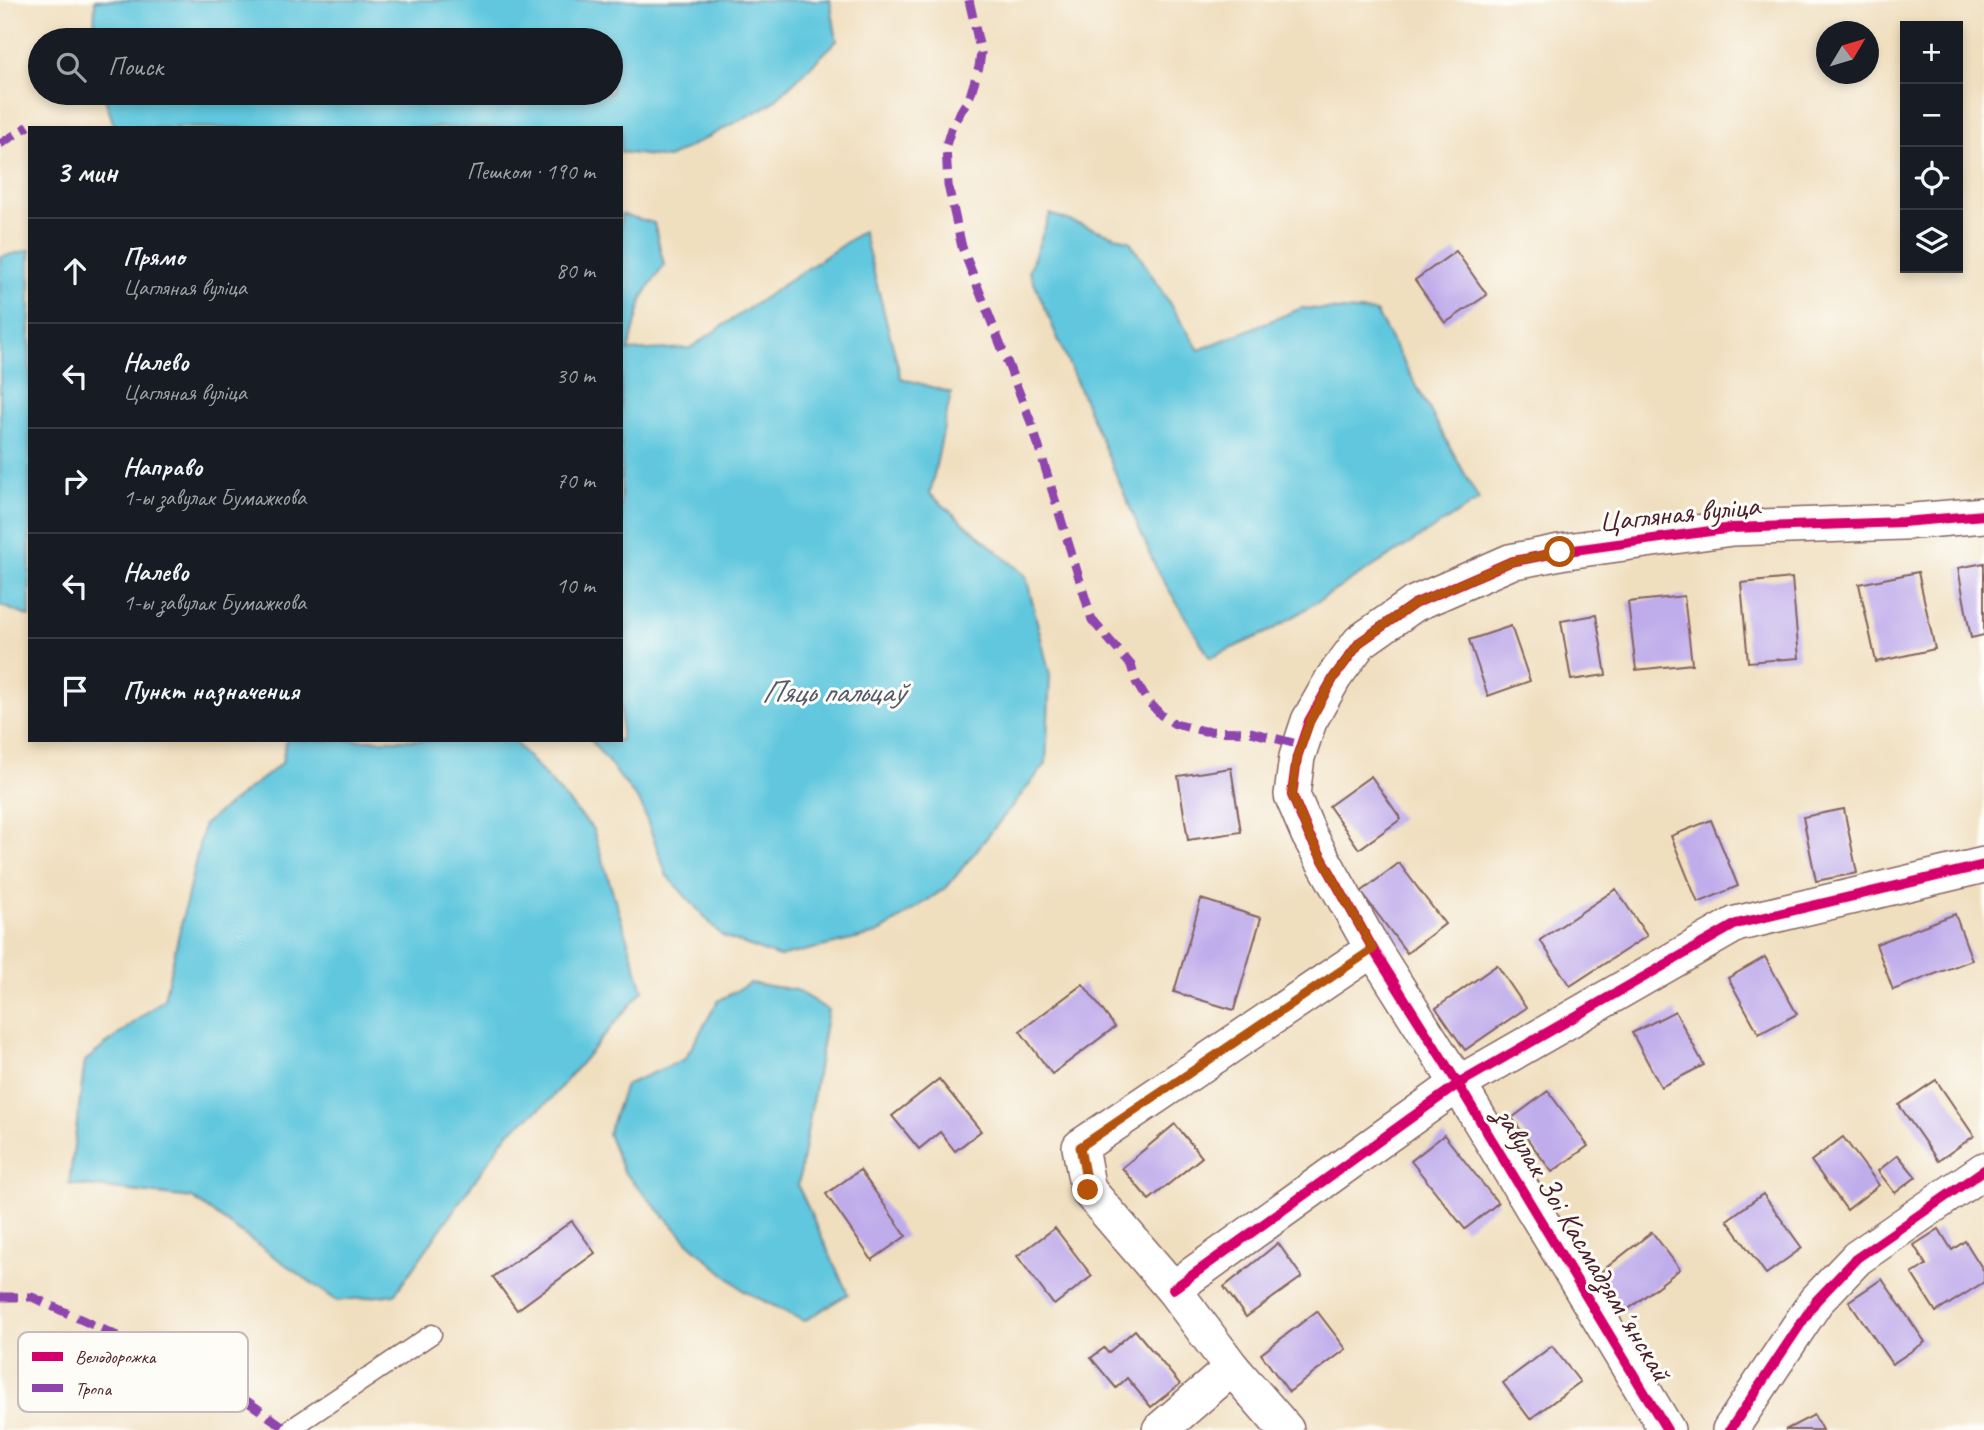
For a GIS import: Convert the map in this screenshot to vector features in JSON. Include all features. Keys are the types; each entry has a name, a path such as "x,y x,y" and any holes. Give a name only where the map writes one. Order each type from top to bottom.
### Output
{"street":[{"name":"Цагляная вуліца","path":"1458,1084 1373,949 1309,835 1292,795 1297,757 1310,721 1334,677 1360,642 1414,604 1510,562 1560,552 1732,528 1903,522 1984,515"},
{"name":"завулак Зоі Касмадзямʼянскай","path":"1173,1289 1458,1084 1736,923 1984,864"},
{"path":"1286,1430 1232,1368 1173,1289 1088,1190 1080,1147 1373,949"},
{"name":"завулак Зоі Касмадзямʼянскай","path":"1458,1084 1667,1430"},
{"path":"1733,1428 1816,1301 1857,1258 1984,1170"},
{"path":"1160,1430 1232,1368"}],"lane":[{"path":"289,1430 432,1334"}],"water":[{"path":"95,0 830,0 837,41 771,104 668,158 623,152 623,126 114,126 107,105 623,105 623,28 94,28"},
{"path":"1050,214 1130,241 1199,350 1302,308 1376,312 1479,500 1272,630 1210,658 1156,568 1029,271"},
{"name":"Пяць пальцаў","path":"623,215 654,223 664,265 643,296 628,351 690,348 863,231 901,378 951,393 930,494 1026,576 1050,676 1046,764 947,887 877,934 779,957 722,936 667,876 641,804 593,742 623,742"},
{"path":"28,250 28,616 0,605 0,257"},
{"path":"286,742 515,742 593,829 643,990 548,1102 508,1133 395,1294 337,1301 192,1198 69,1184 85,1061 164,999 204,824 282,763"},
{"path":"750,983 796,990 828,1010 798,1186 848,1294 804,1321 744,1291 689,1243 623,1171 608,1134 625,1085 685,1059 718,1001"}],"building":[{"path":"1456,251 1487,295 1445,323 1415,280"},
{"path":"1984,563 1984,635 1971,638 1958,568"},
{"path":"1918,572 1935,649 1876,662 1859,584"},
{"path":"1792,578 1799,658 1748,662 1741,583"},
{"path":"1684,596 1692,664 1636,670 1628,602"},
{"path":"1596,615 1606,675 1571,680 1561,621"},
{"path":"1511,626 1530,681 1488,696 1469,640"},
{"path":"1231,768 1241,832 1188,840 1178,776"},
{"path":"1371,776 1401,819 1359,849 1329,806"},
{"path":"1844,809 1857,873 1816,881 1803,817"},
{"path":"1711,820 1738,886 1698,903 1671,836"},
{"path":"1399,863 1445,924 1407,953 1361,892"},
{"path":"1616,889 1647,936 1570,986 1540,940"},
{"path":"1201,899 1261,918 1234,1010 1174,992"},
{"path":"1955,914 1972,960 1893,990 1876,944"},
{"path":"1765,957 1797,1014 1759,1034 1728,978"},
{"path":"1497,965 1526,1008 1465,1050 1436,1008"},
{"path":"1083,984 1115,1027 1052,1074 1020,1031"},
{"path":"1675,1011 1704,1065 1661,1087 1632,1033"},
{"path":"939,1079 981,1131 955,1151 940,1132 919,1149 892,1116"},
{"path":"1936,1080 1974,1136 1938,1161 1899,1105"},
{"path":"1548,1091 1588,1146 1552,1172 1512,1118"},
{"path":"1175,1124 1202,1157 1149,1200 1122,1168"},
{"path":"1444,1135 1498,1203 1465,1229 1411,1161"},
{"path":"1843,1137 1879,1185 1847,1210 1811,1161"},
{"path":"1898,1155 1916,1177 1895,1193 1878,1171"},
{"path":"860,1170 906,1236 872,1260 826,1194"},
{"path":"1763,1194 1802,1248 1766,1274 1727,1220"},
{"path":"572,1221 595,1253 517,1310 493,1277"},
{"path":"1055,1228 1092,1276 1054,1305 1017,1256"},
{"path":"1939,1229 1952,1250 1965,1241 1984,1271 1984,1282 1936,1312 1912,1274 1926,1265 1914,1245"},
{"path":"1652,1232 1680,1269 1626,1311 1597,1275"},
{"path":"1278,1243 1302,1277 1246,1317 1224,1287"},
{"path":"1882,1279 1925,1342 1892,1364 1849,1301"},
{"path":"1317,1311 1346,1349 1289,1392 1261,1354"},
{"path":"1135,1330 1180,1384 1151,1407 1127,1378 1116,1388 1091,1358 1104,1348 1108,1353"},
{"path":"1552,1346 1580,1382 1530,1419 1503,1383"},
{"path":"1814,1415 1822,1430 1785,1430"}],"marked path":[{"path":"969,0 981,53 970,96 952,126 946,145 948,185 962,247 1032,425 1092,620 1131,665 1136,682 1147,700 1161,715 1175,724 1204,731 1251,732 1301,745"},
{"path":"0,144 28,127"},
{"path":"0,1297 32,1297 109,1332"},
{"path":"248,1402 288,1430"}],"cycle path":[{"path":"1667,1430 1458,1084 1373,949 1309,835 1292,795 1297,757 1309,721 1334,677 1360,642 1414,604 1510,562 1560,552 1732,528 1903,522 1984,515"},
{"path":"1173,1289 1458,1084 1736,924 1984,865"},
{"path":"1730,1430 1816,1301 1857,1258 1984,1170"}],"route":[{"path":"1088,1190 1080,1147 1373,949 1309,835 1292,795 1297,757 1310,721 1334,677 1360,642 1414,604 1510,562 1560,552"}]}
